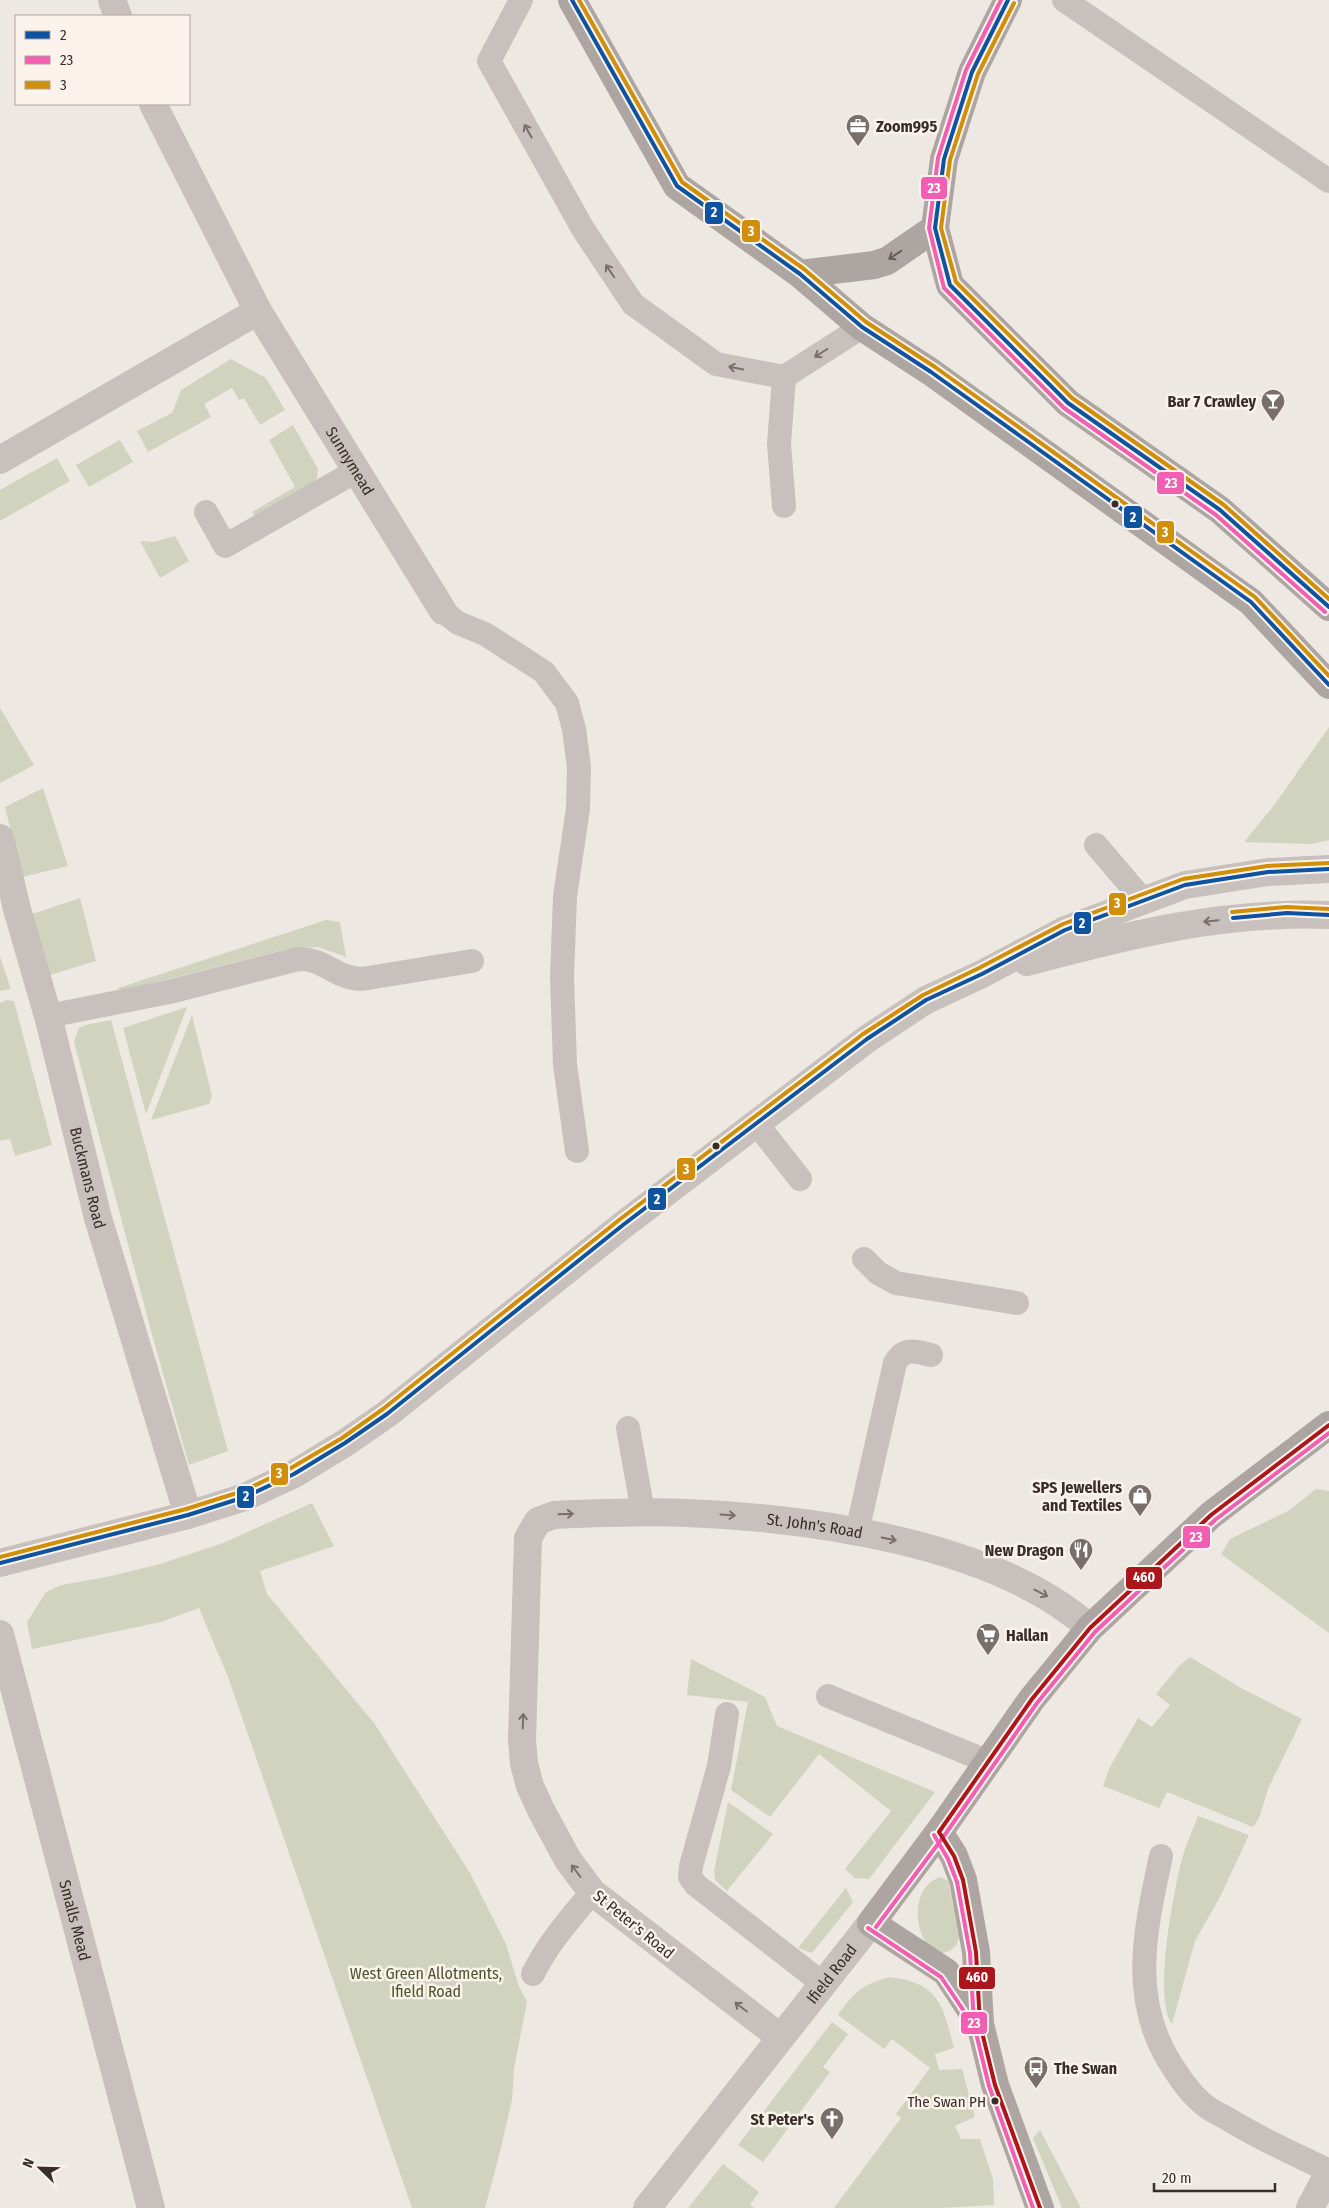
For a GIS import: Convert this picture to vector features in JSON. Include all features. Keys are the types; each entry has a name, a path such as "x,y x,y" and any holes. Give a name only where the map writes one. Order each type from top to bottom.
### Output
{"main road":[{"path":"572,0 677,186 800,274 862,327 931,372 1251,602 1329,685"},
{"path":"1008,0 972,72 944,159 936,228 950,285 1068,403 1220,510 1329,607"},
{"path":"800,274 874,266 887,261 936,228"},
{"name":"Ifield Road","path":"871,1922 939,1832 1032,1698 1090,1628 1211,1515 1329,1425"},
{"path":"939,1832 954,1856 963,1880 976,1952 980,2024 995,2086 1040,2208"},
{"path":"871,1922 946,1972 980,2024"}],"street":[{"path":"112,0 118,15"},
{"name":"Sunnymead","path":"153,105 258,311 443,611"},
{"path":"0,460 258,311"},
{"name":"Buckmans Road","path":"0,838 8,911 48,1016 98,1218 188,1515"},
{"path":"0,1563 188,1515 245,1497 286,1478 352,1438 387,1414 623,1225 756,1123 874,1034 926,1000 982,974 1065,930 1185,885 1268,872 1329,869"},
{"path":"982,974 1120,937 1193,922 1287,913 1329,915"},
{"name":"St. John's Road","path":"528,1538 538,1521 546,1516 643,1512 686,1512 762,1518 857,1532 932,1549 992,1569 1045,1594 1069,1610 1090,1628"},
{"name":"St Peter's Road","path":"528,1538 522,1740 524,1764 530,1786 553,1834 568,1860 592,1892 780,2037"},
{"name":"Smalls Mead","path":"0,1634 150,2208"},
{"name":"Ifield Road","path":"647,2208 871,1922"},
{"path":"1310,2208 1329,2171"}],"lane":[{"path":"521,0 489,61 583,230 633,304 716,364 784,377 862,327"},
{"path":"1064,0 1329,181"},
{"path":"784,377 779,444 784,506"},
{"path":"206,512 225,546 356,471"},
{"path":"443,611 458,623 485,634 544,672 567,703 574,729 579,766 578,809 565,896 562,977 565,1066 577,1151"},
{"path":"1096,845 1143,900"},
{"path":"48,1016 169,992 298,959 310,959 320,962 340,975 351,979 362,979 472,961"},
{"path":"756,1123 800,1179"},
{"path":"864,1258 878,1273 896,1283 1017,1303"},
{"path":"857,1532 895,1363 900,1355 907,1351 931,1355"},
{"path":"628,1428 643,1512"},
{"path":"828,1696 989,1762"},
{"path":"727,1714 718,1766 691,1866 690,1877 696,1885 822,1983"},
{"path":"1161,1856 1147,1922 1144,1963 1147,2008 1153,2029 1164,2052 1182,2082 1203,2104 1247,2131 1329,2171"},
{"path":"533,1974 542,1955 557,1934 592,1892"}],"green space":[{"path":"231,359 266,378 285,410 260,425 244,398 239,400 232,388 204,404 211,417 148,452 137,431 172,413 181,390"},
{"path":"293,425 318,469 317,478 314,484 257,519 252,512 295,487 269,440"},
{"path":"120,440 133,462 89,487 76,465"},
{"path":"57,458 70,481 0,521 0,490"},
{"path":"175,536 189,561 160,578 140,541 154,542"},
{"path":"0,708 34,765 0,783"},
{"path":"1329,727 1329,840 1312,844 1244,842 1275,804"},
{"path":"43,788 68,866 22,877 5,807"},
{"path":"80,898 96,961 50,975 32,914"},
{"path":"326,920 340,922 346,957 318,947 287,949 119,992 118,988"},
{"path":"0,957 11,989 0,991"},
{"path":"7,1000 14,1001 52,1145 15,1156 10,1139 0,1141 0,1003"},
{"path":"187,1007 146,1114 123,1028"},
{"path":"192,1015 212,1096 209,1104 151,1120"},
{"path":"111,1020 228,1451 189,1465 74,1042 79,1028"},
{"path":"1316,1489 1329,1491 1329,1633 1221,1554 1230,1539 1288,1511"},
{"name":"West Green Allotments, Ifield Road","path":"312,1503 334,1546 260,1571 267,1594 374,1723 470,1873 506,1944 518,1984 527,2002 514,2068 512,2100 485,2208 412,2208 228,1677 199,1608 161,1622 32,1649 27,1622 46,1592 61,1585 107,1577 160,1564 223,1543"},
{"path":"1190,1657 1241,1688 1302,1719 1268,1789 1259,1818 1253,1827 1167,1792 1159,1808 1103,1786 1110,1767 1138,1718 1152,1727 1170,1705 1156,1694 1180,1665"},
{"path":"691,1659 765,1697 777,1726 935,1792 869,1879 855,1878 845,1869 891,1811 819,1754 770,1817 731,1790 748,1702 687,1695"},
{"path":"728,1802 773,1834 727,1891 715,1880 714,1871"},
{"path":"1198,1816 1249,1835 1220,1897 1195,1941 1172,2024 1167,2011 1164,1993 1166,1946 1181,1863"},
{"path":"941,1877 948,1881 959,1935 958,1942 954,1948 949,1951 939,1952 930,1947 923,1937 919,1924 918,1909 921,1896 928,1884"},
{"path":"846,1888 853,1902 812,1953 798,1948"},
{"path":"890,1977 919,1985 929,1991 942,2008 954,2048 935,2054 939,2070 962,2069 975,2117 955,2126 961,2139 980,2139 993,2179 994,2205 940,2208 834,2208 901,2118 896,2114 930,2068 892,2039 884,2049 838,2015 849,2000 860,1990"},
{"path":"832,2022 848,2034 823,2067 830,2072 763,2162 738,2145"},
{"path":"1040,2130 1081,2208 1062,2208 1033,2138"},
{"path":"723,2164 759,2192 750,2205 755,2208 688,2208"}],"transit line":[{"name":"2","path":"572,0 677,186 800,274 862,327 931,372 1251,602 1329,685"},
{"name":"3","path":"579,0 682,182 804,269 866,322 935,367 1255,597 1329,676"},
{"name":"23","path":"1001,0 966,70 938,158 929,228 944,288 1064,408 1216,515 1325,612"},
{"name":"2","path":"1008,0 972,72 944,159 935,228 950,285 1068,403 1220,510 1329,607"},
{"name":"3","path":"1014,3 978,74 950,160 941,228 956,282 1072,398 1224,505 1329,599"},
{"name":"3","path":"0,1557 186,1509 243,1491 291,1468 342,1438 383,1409 619,1220 863,1034 923,995 1063,924 1183,879 1267,866 1329,863"},
{"name":"2","path":"0,1563 188,1515 245,1497 294,1474 345,1443 387,1414 623,1225 867,1039 926,1000 982,974 1065,930 1185,885 1268,872 1329,869"},
{"name":"3","path":"1232,912 1286,907 1329,909"},
{"name":"2","path":"1233,918 1287,913 1329,915"},
{"name":"460","path":"1040,2208 995,2085 980,2024 976,1952 963,1880 954,1856 939,1832 1032,1699 1090,1628 1211,1515 1329,1425"},
{"name":"23","path":"876,1927 944,1836 1037,1703 1095,1632 1215,1520 1329,1433"},
{"name":"23","path":"934,1835 948,1859 957,1882 970,1953 974,2025 989,2086 1033,2208"},
{"name":"23","path":"868,1928 941,1977 974,2026 976,2034"}],"place":[{"name":"Zoom995","path":"858,147"},
{"name":"Bar 7 Crawley","path":"1273,422"},
{"name":"SPS Jewellers and Textiles","path":"1140,1517"},
{"name":"New Dragon","path":"1081,1571"},
{"name":"Hallan","path":"988,1656"},
{"name":"The Swan","path":"1036,2089"},
{"name":"The Swan PH","path":"995,2101"},
{"name":"St Peter's","path":"832,2140"}]}
